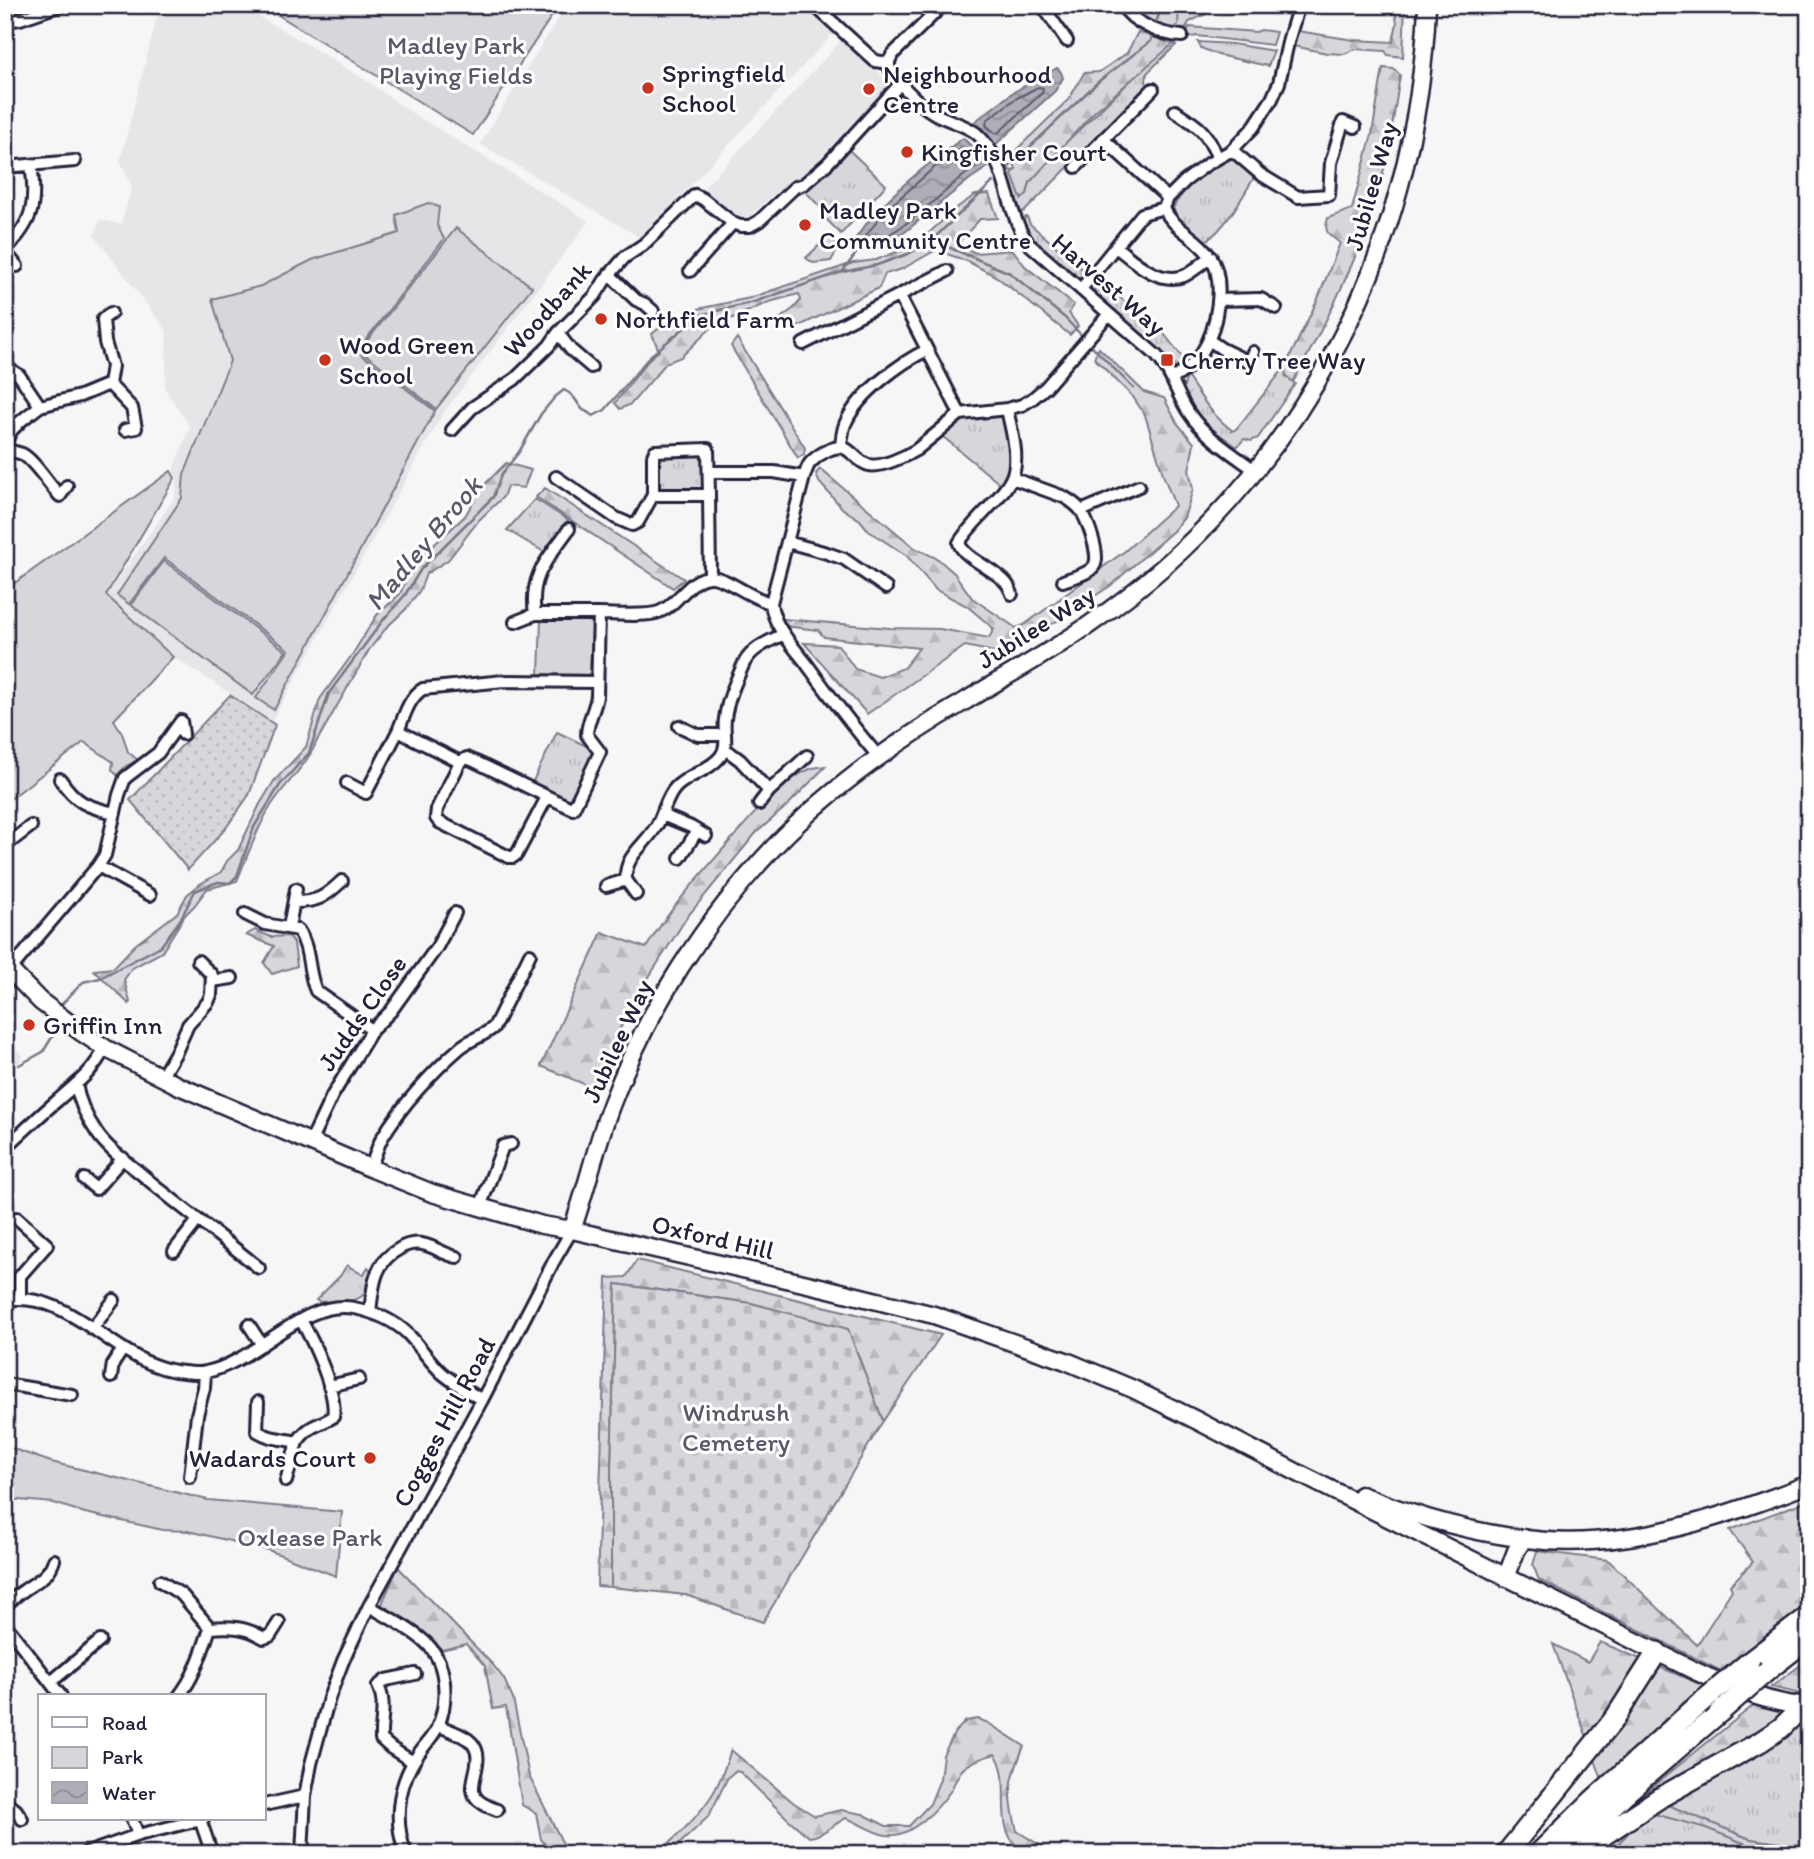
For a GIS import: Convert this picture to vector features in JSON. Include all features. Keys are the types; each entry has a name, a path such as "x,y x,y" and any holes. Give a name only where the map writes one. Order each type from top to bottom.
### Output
{"highway":[{"path":"1538,1854 1698,1705 1809,1616"},
{"path":"1563,1854 1626,1793 1809,1638"},
{"path":"1507,1854 1615,1718 1657,1653"},
{"path":"1580,1854 1661,1797 1760,1742 1781,1728 1803,1706"}],"main road":[{"name":"Jubilee Way","path":"572,1230 617,1091 644,1032 684,961 722,908 775,846 820,802 879,757 953,708 1065,641 1150,579 1223,510 1289,428 1338,347 1384,240 1402,182 1416,120 1427,5"},
{"name":"Oxford Hill","path":"8,968 40,1001 105,1048 179,1086 432,1193 542,1225 813,1285 934,1315 1066,1361 1133,1389 1321,1485"},
{"path":"1321,1485 1352,1491 1407,1512 1437,1520 1524,1538 1570,1541 1660,1531 1717,1517 1809,1484"},
{"path":"1321,1485 1738,1691 1779,1703 1803,1706"},
{"path":"1506,1578 1524,1538"}],"street":[{"path":"5,21 20,19 61,5"},
{"path":"814,5 875,61 889,63 892,55 943,5"},
{"path":"1042,5 1067,41"},
{"path":"1122,5 1125,11 1160,33 1182,36"},
{"path":"1081,289 1142,214 1166,203 1194,173 1232,150 1253,128 1276,91 1299,5"},
{"name":"Harvest Way","path":"889,63 891,72 900,83 932,112 965,126 985,142 998,165 1024,237 1156,355 1200,427 1256,471"},
{"path":"690,271 733,223 750,226 759,221 794,187 804,184 828,163 900,83"},
{"path":"1076,167 1153,89"},
{"path":"1175,111 1199,127 1208,137 1218,158"},
{"path":"1232,150 1260,174 1298,197 1329,195 1331,163 1343,122 1355,127"},
{"path":"1103,139 1166,203 1170,219 1211,257 1216,273 1218,300 1209,340 1196,361 1172,379"},
{"path":"5,167 75,161"},
{"path":"17,266 5,251 19,235 33,208 31,165"},
{"name":"Woodbank","path":"452,430 472,408 514,379 549,346 558,333 595,296 609,274 625,257 643,245 695,195 733,223"},
{"path":"1116,247 1142,268 1172,278 1186,275 1211,257"},
{"path":"803,344 947,271"},
{"path":"609,274 636,300 653,311"},
{"path":"899,295 960,414"},
{"path":"1218,300 1261,299 1276,308"},
{"path":"879,757 784,634 771,603 808,465 829,450 841,447 864,463 876,466 916,450 960,414 1022,405 1046,387 1109,314"},
{"path":"103,317 105,342 112,366 109,384"},
{"path":"558,333 571,350 591,367"},
{"path":"1209,340 1249,362 1253,352"},
{"path":"841,447 846,421 863,398 897,368 927,350"},
{"path":"22,362 15,372 40,406"},
{"path":"5,442 12,430 40,406 80,396 109,384"},
{"path":"109,384 132,408 131,429 146,435"},
{"path":"1007,409 1015,460 1012,478 959,543 961,550 1008,584 1012,594"},
{"path":"5,449 22,454 31,461 60,496 67,486"},
{"path":"556,477 616,518 632,525 638,522 653,495 655,451 708,449 710,577"},
{"path":"709,472 774,472 804,477"},
{"path":"1012,478 1065,498 1081,511 1097,554 1097,562 1090,570 1063,581"},
{"path":"1081,511 1139,486"},
{"path":"653,495 709,495"},
{"path":"535,614 533,603 536,581 569,529"},
{"path":"787,542 844,559 886,588"},
{"path":"515,622 535,614 658,613 670,606 694,583 710,577 771,603"},
{"path":"547,797 513,857 439,822 436,818 437,809 460,762 467,758 573,808 600,752 587,735 588,722 595,708 599,614"},
{"path":"636,894 626,880 627,864 653,832 675,788 713,764 725,749 726,715 748,656 758,647 784,634"},
{"path":"347,783 369,794 412,699 423,688 503,681 597,682"},
{"path":"8,968 105,855 125,778 158,753 181,721 183,734"},
{"path":"679,726 698,735 725,735"},
{"path":"398,731 460,762"},
{"path":"725,749 740,760 769,791"},
{"path":"759,804 769,791 807,756"},
{"path":"60,779 70,794 79,801 99,810 115,813"},
{"path":"662,816 702,834 680,858"},
{"path":"5,846 31,826"},
{"path":"98,866 150,895"},
{"path":"606,886 626,880"},
{"path":"294,902 310,902 326,896 342,881"},
{"path":"289,927 296,889"},
{"name":"Judds Close","path":"310,1143 332,1096 372,1030 391,1011 431,956 455,913"},
{"path":"245,914 265,924 298,930 304,939 316,991 372,1030"},
{"path":"370,1168 387,1130 440,1066 465,1044 485,1035 494,1027 530,954"},
{"path":"162,1076 188,1025 211,995 212,975 198,961"},
{"path":"212,981 232,978"},
{"path":"5,1148 86,1077 105,1048"},
{"path":"76,1084 78,1100 97,1135 259,1268"},
{"path":"480,1207 503,1146 511,1144"},
{"path":"84,1179 96,1189 123,1158"},
{"path":"17,1218 47,1245"},
{"path":"174,1251 198,1220"},
{"name":"Cogges Hill Road","path":"302,1854 305,1796 311,1764 329,1698 355,1633 572,1230"},
{"path":"20,1297 20,1276 56,1238"},
{"path":"370,1312 379,1266 389,1254 415,1243 457,1257"},
{"path":"436,1266 444,1254"},
{"path":"5,1300 20,1297 51,1304 65,1310 123,1349 158,1367 172,1371 205,1373 233,1362 301,1320 326,1308 353,1308 370,1312 405,1331 442,1373 482,1400"},
{"path":"92,1329 114,1300"},
{"path":"286,1481 297,1442 305,1431 333,1417 334,1413 329,1386 314,1342 301,1320"},
{"path":"249,1325 262,1345"},
{"path":"111,1377 113,1364 123,1349"},
{"path":"190,1477 205,1373"},
{"path":"329,1386 359,1379"},
{"path":"5,1384 72,1395"},
{"path":"258,1402 257,1431 269,1438 297,1442"},
{"path":"5,1606 45,1576 54,1560"},
{"path":"160,1581 182,1595 211,1628"},
{"path":"369,1606 425,1641 438,1659 444,1676 443,1708 438,1725 428,1744 413,1762 404,1784 399,1808 399,1832 406,1854"},
{"path":"211,1628 240,1627 264,1638 270,1636 279,1622"},
{"path":"5,1624 60,1694"},
{"path":"181,1694 188,1685 211,1628"},
{"path":"51,1682 100,1641"},
{"path":"413,1762 382,1740 383,1705 378,1686 387,1680 415,1674"},
{"path":"438,1725 466,1737 475,1747 478,1763 472,1789 480,1803 497,1810"},
{"path":"266,1805 305,1796"},
{"path":"5,1801 22,1819"},
{"path":"132,1820 138,1835"},
{"path":"84,1854 138,1835 198,1820"},
{"path":"202,1820 212,1854"}],"shaded area":[{"name":"Wood Green School","path":"160,5 239,5 367,81 409,111 589,221 442,415 272,721 174,657 107,595 175,497 177,478 173,470 190,427 165,389 167,331 94,235 100,220 121,224 132,187 120,161"},
{"name":"Springfield School","path":"569,5 802,5 834,33 641,238 480,144"},
{"path":"843,39 890,83 797,183 776,192 742,223 704,188"},
{"path":"5,1040 24,1056 5,1080"}],"green space":[{"name":"Madley Park Playing Fields","path":"262,5 559,5 473,135"},
{"path":"1122,5 1211,5 1206,14 1189,22 1182,36"},
{"path":"1129,5 1179,5 1178,25 1172,30 1164,30 1130,11"},
{"path":"1394,5 1405,5 1403,57 1388,55 1385,51 1355,49 1344,54 1293,46 1297,31 1354,40 1393,42 1397,23"},
{"path":"1189,27 1276,32 1272,45 1197,36 1185,38"},
{"path":"1138,32 1173,44 1094,112 1030,182 1027,194 1021,199 1012,174 1016,169 1011,155 1069,99 1084,73 1099,72 1127,53"},
{"path":"1198,42 1274,51 1268,66 1218,55 1201,48"},
{"path":"1173,44 1176,45 1147,73 1146,82 1150,87 1025,211 1020,212 1006,171 1016,170 1012,175 1022,199 1027,194 1030,182 1060,148 1149,63"},
{"path":"1383,68 1394,69 1400,75 1382,178 1364,234 1346,277 1293,382 1286,376 1285,367 1317,301 1340,243 1327,230 1328,218 1352,209 1372,134"},
{"path":"849,150 886,185 841,234 822,215 825,212 805,191"},
{"path":"1230,158 1236,159 1255,176 1227,220 1206,241 1183,223 1173,208 1190,185"},
{"path":"989,194 998,218 980,219 957,244 976,253 1013,250 1025,266 1074,305 1069,313 1078,326 1070,335 997,277 967,261 936,250 902,269 885,274 879,288 793,329 776,329 778,320 801,300 799,294 769,302 712,327 681,357 666,363 631,404 620,409 615,403 651,357 659,351 652,334 675,315 684,323 698,309 750,298 853,263 876,260 917,244 955,209 975,195"},
{"path":"428,203 439,207 437,225 444,239 357,351 435,411 274,710 256,698 289,650 164,558 129,604 117,595 182,498 184,475 230,361 212,299 261,286 312,260 399,233 396,215"},
{"path":"1027,217 1030,224 1088,274 1077,278 1044,253 1025,228 1021,219"},
{"path":"456,228 532,287 436,409 360,350"},
{"path":"829,236 839,247 831,261 813,263 806,258"},
{"path":"1096,279 1160,329 1187,363 1179,366 1170,364 1096,295 1093,287"},
{"path":"737,338 805,448 804,454 798,458 731,346"},
{"path":"1099,348 1144,392 1164,398 1177,423 1194,443 1189,470 1193,489 1184,518 1173,531 1110,586 1022,644 1000,656 994,652 965,646 867,714 804,643 838,645 855,669 880,677 904,668 919,648 824,637 818,630 785,626 782,619 890,628 940,629 989,638 994,629 967,606 936,590 907,556 869,531 860,520 843,509 819,482 816,474 820,469 915,548 938,559 954,573 972,598 1016,628 1024,625 1125,551 1175,506 1145,415 1133,397 1094,358"},
{"path":"1285,367 1286,376 1295,384 1258,438 1251,441 1244,439 1237,447 1198,416 1183,389 1187,376 1213,413 1233,431"},
{"path":"1000,415 1005,419 1009,453 1008,468 1001,485 942,436 961,419"},
{"path":"659,454 699,454 704,458 705,490 659,490 655,472"},
{"path":"506,463 531,470 524,488 507,486 503,497 479,520 448,560 426,574 420,590 406,609 369,650 307,759 269,809 237,881 207,889 185,915 162,952 132,968 124,980 129,1004 94,970 113,968 135,945 177,913 187,895 221,872 238,850 274,781 306,747 320,699 377,615 400,594 413,564 465,516 482,487"},
{"path":"171,471 175,478 106,595 173,657 114,720 122,733 128,752 138,760 117,775 112,770 113,762 84,742 5,803 5,590"},
{"path":"545,488 684,579 673,588 536,497"},
{"path":"535,499 568,520 544,552 507,530"},
{"path":"164,561 286,651 253,695 131,605"},
{"path":"541,619 588,620 592,625 590,673 539,674"},
{"path":"230,695 275,725 249,795 225,829 188,870 130,800"},
{"path":"557,732 593,749 594,752 568,801 532,783"},
{"path":"826,766 756,833 687,917 635,999 591,1087 541,1066 602,932 646,948 686,893 767,800 799,775 812,768"},
{"path":"255,930 271,937 289,936 294,944 297,966 272,974 264,963 274,946 246,935"},
{"path":"637,1260 941,1335 883,1421 848,1329 751,1303 616,1284 611,1575 687,1585 763,1622 686,1595 597,1586 607,1278 626,1277"},
{"path":"347,1265 363,1275 368,1267 371,1270 370,1282 363,1295 350,1301 316,1300 340,1276"},
{"name":"Windrush Cemetery","path":"616,1284 751,1303 848,1329 883,1421 763,1622 686,1595 611,1587"},
{"name":"Oxlease Park","path":"5,1446 51,1462 208,1500 342,1512 336,1576 268,1550 188,1531 163,1530 85,1513 54,1503 5,1500"},
{"path":"1809,1500 1809,1608 1723,1672 1539,1580 1533,1565 1537,1551 1608,1560 1697,1645 1732,1590 1730,1585 1753,1562 1730,1530"},
{"path":"398,1567 504,1679 513,1699 529,1776 568,1854 553,1854 541,1839 536,1813 522,1805 506,1707 493,1709 485,1666 466,1644 442,1650 412,1624 381,1606"},
{"path":"1600,1642 1707,1687 1603,1782 1553,1644 1588,1662"},
{"path":"1809,1659 1809,1696 1771,1687"},
{"path":"1755,1704 1809,1719 1809,1727 1777,1718 1651,1798 1750,1839 1779,1843 1804,1854 1762,1854 1751,1846 1706,1828 1655,1814 1631,1830 1608,1854 1587,1854 1647,1791"},
{"path":"1777,1718 1809,1727 1809,1854 1779,1843 1750,1839 1650,1798"},
{"path":"978,1719 1024,1746 1011,1787 1017,1831 1054,1854 1027,1853 1015,1844 1008,1833 1001,1765 995,1754 964,1768 951,1790 923,1821 895,1835 876,1832 846,1818 809,1837 740,1772 735,1771 728,1777 709,1816 669,1854 657,1854 708,1801 719,1783 731,1750 794,1803 815,1816 841,1810 863,1814 886,1826 909,1826 930,1804 940,1779 943,1755 955,1732 966,1721"},
{"path":"1655,1814 1738,1839 1762,1854 1608,1854 1631,1830"}],"water":[{"path":"1057,68 1063,78 1055,91 994,146 986,134 973,123 1012,93"},
{"path":"963,138 988,167 895,240 876,249 858,251 853,242 876,212 918,173"}],"waterway":[{"name":"Madley Brook","path":"1155,26 1162,5"},
{"name":"Madley Brook","path":"1007,169 1099,81 1151,41 1152,36"},
{"name":"Madley Brook","path":"930,242 993,182"},
{"path":"843,272 877,265 928,244 948,247 1010,273 1065,318 1084,338"},
{"name":"Madley Brook","path":"60,1006 83,982 100,978 161,946 180,920 195,891 218,882 230,883 237,876 254,827 280,785 309,753 329,693 405,595 421,569 493,497 501,475 555,397 564,390 583,410 593,416 605,410 650,356 700,315 754,302 842,272 858,251"},
{"path":"1089,343 1133,388"},
{"name":"Madley Brook","path":"19,1065 43,1052 57,1029"}],"place":[{"name":"Springfield School","path":"648,88"},
{"name":"Neighbourhood Centre","path":"869,89"},
{"name":"Kingfisher Court","path":"907,152"},
{"name":"Madley Park Community Centre","path":"805,225"},
{"name":"Northfield Farm","path":"601,319"},
{"name":"Wood Green School","path":"325,360"},
{"name":"Cherry Tree Way","path":"1167,360"},
{"name":"Griffin Inn","path":"29,1025"},
{"name":"Wadards Court","path":"370,1458"}]}
